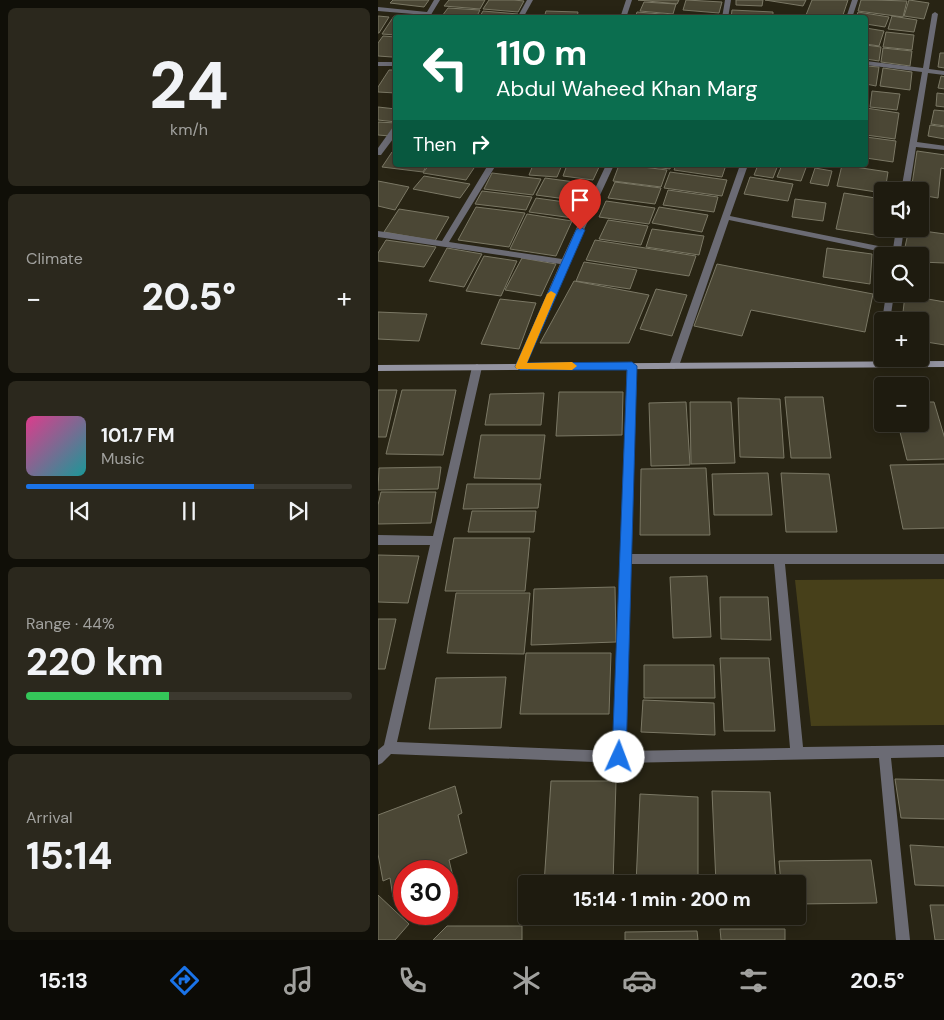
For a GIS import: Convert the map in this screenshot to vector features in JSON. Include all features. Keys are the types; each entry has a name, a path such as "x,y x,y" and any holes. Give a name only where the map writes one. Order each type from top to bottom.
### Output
{"street":[{"path":"428,15 437,0"},
{"path":"522,15 530,0"},
{"path":"624,15 629,0"},
{"path":"725,15 728,0"},
{"path":"850,15 855,0"},
{"path":"378,9 420,15"},
{"path":"907,182 935,14"},
{"path":"868,62 944,73"},
{"path":"378,72 380,64 393,64"},
{"path":"378,152 393,133"},
{"path":"913,144 944,148"},
{"path":"444,244 491,167"},
{"path":"520,367 565,262 609,167"},
{"path":"674,366 743,167"},
{"path":"725,217 874,249"},
{"path":"378,234 565,262"},
{"path":"378,368 874,364"},
{"path":"929,364 944,364"},
{"path":"619,757 632,366"},
{"path":"378,760 389,748 477,367"},
{"path":"378,540 437,541"},
{"path":"625,559 944,559"},
{"path":"779,559 797,753"},
{"path":"389,748 619,757 944,751"},
{"path":"884,751 903,940"}],"shaded area":[{"path":"944,579 944,725 811,726 795,580"}],"building":[{"path":"393,0 429,0 424,7 390,3"},
{"path":"449,0 485,0 480,9 444,6"},
{"path":"489,0 524,1 518,12 483,9"},
{"path":"638,0 679,0 677,4"},
{"path":"686,0 722,2 719,13 683,10"},
{"path":"736,0 763,0 762,6 736,5"},
{"path":"765,0 806,0 803,6"},
{"path":"812,0 848,0 843,15 806,15"},
{"path":"861,0 907,1 903,17 858,11"},
{"path":"909,0 929,3 924,19 904,16"},
{"path":"644,2 676,4 673,14 640,11"},
{"path":"448,8 480,10 478,15 443,15"},
{"path":"732,10 773,12 773,15 731,15"},
{"path":"483,11 518,14 518,15 481,15"},
{"path":"546,11 578,12 578,15 545,15"},
{"path":"637,12 673,15 636,15"},
{"path":"858,12 889,17 885,27 868,24 868,15 857,15"},
{"path":"378,16 389,17 379,33 378,33"},
{"path":"892,16 917,20 914,32 888,29"},
{"path":"393,18 393,35 382,34"},
{"path":"868,28 884,31 879,46 868,44"},
{"path":"886,32 914,35 912,50 883,47"},
{"path":"383,36 393,37 392,57 378,56 378,43"},
{"path":"868,45 881,47 879,61 868,59"},
{"path":"883,48 912,51 910,66 881,62"},
{"path":"940,53 945,53 945,68 938,67"},
{"path":"868,66 879,67 876,86 868,84"},
{"path":"883,68 912,72 910,90 880,86"},
{"path":"389,70 393,70 393,93 378,92 378,87"},
{"path":"941,76 945,77 945,89 938,88"},
{"path":"872,91 900,94 897,110 870,107"},
{"path":"937,93 945,94 945,107 936,106"},
{"path":"378,107 393,109 393,122 378,120"},
{"path":"868,108 899,113 895,139 868,135"},
{"path":"934,110 945,111 945,126 931,124"},
{"path":"378,122 393,123 393,132 390,136 378,135"},
{"path":"930,125 945,127 945,139 928,136"},
{"path":"868,137 896,141 893,162 868,158"},
{"path":"917,151 945,155 945,169 941,168 938,198 929,196 929,182 912,182"},
{"path":"392,152 393,167 426,167 423,172 382,167"},
{"path":"428,167 475,167 466,180 423,173"},
{"path":"532,167 561,167 557,177 529,175"},
{"path":"566,167 599,167 593,180 563,176"},
{"path":"618,167 643,167 667,170 661,187 613,181"},
{"path":"654,167 670,167 670,169"},
{"path":"675,167 725,167 722,177 674,170"},
{"path":"757,167 777,167 773,178 754,175"},
{"path":"781,167 806,167 801,181 777,177"},
{"path":"842,167 888,172 886,182 874,182 874,192 837,186"},
{"path":"815,168 832,171 828,186 810,183"},
{"path":"670,172 727,180 722,196 664,188"},
{"path":"492,173 541,179 533,195 484,189"},
{"path":"424,176 470,184 460,198 413,189"},
{"path":"750,177 793,184 788,201 744,194"},
{"path":"545,178 589,184 581,201 536,195"},
{"path":"378,181 409,187 395,210 378,206"},
{"path":"615,182 661,188 655,204 608,198"},
{"path":"668,190 718,197 714,212 663,205"},
{"path":"482,191 532,197 526,210 475,204"},
{"path":"844,193 874,198 874,235 836,229"},
{"path":"536,198 579,204 573,218 529,212"},
{"path":"795,199 826,203 823,221 792,217"},
{"path":"606,201 655,208 649,224 599,217"},
{"path":"476,207 525,213 509,247 458,240"},
{"path":"659,207 708,215 702,232 652,223"},
{"path":"399,209 449,217 435,241 384,232"},
{"path":"527,214 572,221 556,256 510,249"},
{"path":"608,220 648,226 641,245 599,239"},
{"path":"652,229 704,236 699,255 646,247"},
{"path":"929,232 945,234 945,263 929,262 929,247 905,247 907,237 929,237"},
{"path":"386,240 436,247 424,267 378,261 378,253"},
{"path":"595,240 696,256 689,276 586,260"},
{"path":"447,248 482,254 464,287 429,281"},
{"path":"827,248 872,254 870,284 823,277"},
{"path":"484,256 517,261 501,296 466,291"},
{"path":"522,258 556,264 541,296 505,290"},
{"path":"584,262 637,270 630,289 576,281"},
{"path":"717,264 873,294 865,332 751,310 742,336 694,326"},
{"path":"574,281 649,295 629,343 540,343"},
{"path":"656,289 687,295 672,336 640,329"},
{"path":"500,299 536,303 519,349 481,344"},
{"path":"929,299 945,302 945,345 929,342 929,312 903,312 904,302 929,302"},
{"path":"378,312 427,314 419,341 378,339"},
{"path":"378,390 397,390 386,437 378,437"},
{"path":"402,390 456,390 443,455 386,454"},
{"path":"559,392 623,392 622,435 556,436"},
{"path":"544,393 541,425 485,425 490,394"},
{"path":"785,397 823,397 831,458 791,458"},
{"path":"738,398 780,399 784,458 740,457"},
{"path":"686,402 690,465 651,466 649,403"},
{"path":"690,402 731,402 735,463 691,464"},
{"path":"929,402 934,402 945,439 945,459 907,460 900,432 929,432"},
{"path":"481,435 545,435 540,479 474,478"},
{"path":"945,464 945,528 903,529 890,465"},
{"path":"441,467 438,489 378,490 379,468"},
{"path":"706,468 710,535 640,535 641,469"},
{"path":"768,473 772,515 714,515 712,474"},
{"path":"781,473 829,474 837,532 786,532"},
{"path":"467,484 541,484 538,508 463,509"},
{"path":"381,492 436,492 431,523 378,524 378,505"},
{"path":"472,511 536,511 534,532 468,532"},
{"path":"454,538 530,538 525,591 445,591"},
{"path":"378,555 419,556 408,603 378,602"},
{"path":"707,576 711,637 673,638 670,577"},
{"path":"615,587 616,642 531,645 534,589"},
{"path":"456,593 530,593 524,654 447,653"},
{"path":"720,597 768,597 771,640 721,639"},
{"path":"378,619 396,619 385,669 378,669"},
{"path":"526,653 611,653 609,714 520,714"},
{"path":"720,658 769,658 775,731 724,731"},
{"path":"644,665 714,665 715,698 644,698"},
{"path":"506,677 501,728 429,729 436,678"},
{"path":"643,700 714,703 715,735 641,732"},
{"path":"895,779 945,780 945,819 901,818"},
{"path":"551,781 616,781 613,875 545,875"},
{"path":"455,786 462,813 458,815 467,853 449,860 393,860 393,897 390,878 383,881 378,854 378,815"},
{"path":"712,791 770,792 775,875 716,875"},
{"path":"640,794 698,797 698,875 636,875"},
{"path":"910,845 945,847 945,886 915,885"},
{"path":"871,860 877,903 806,904 806,875 780,875 779,861"},
{"path":"378,895 393,909 393,925 408,925 395,940 378,940"},
{"path":"930,905 945,905 945,940 935,940"},
{"path":"447,926 522,926 522,940 433,940"},
{"path":"720,929 785,929 785,940 721,940"},
{"path":"697,931 698,940 625,940 625,932"}],"slow traffic":[{"path":"551,294 520,367 572,366"}],"route":[{"path":"580,230 520,367 632,366 619,757"}]}
